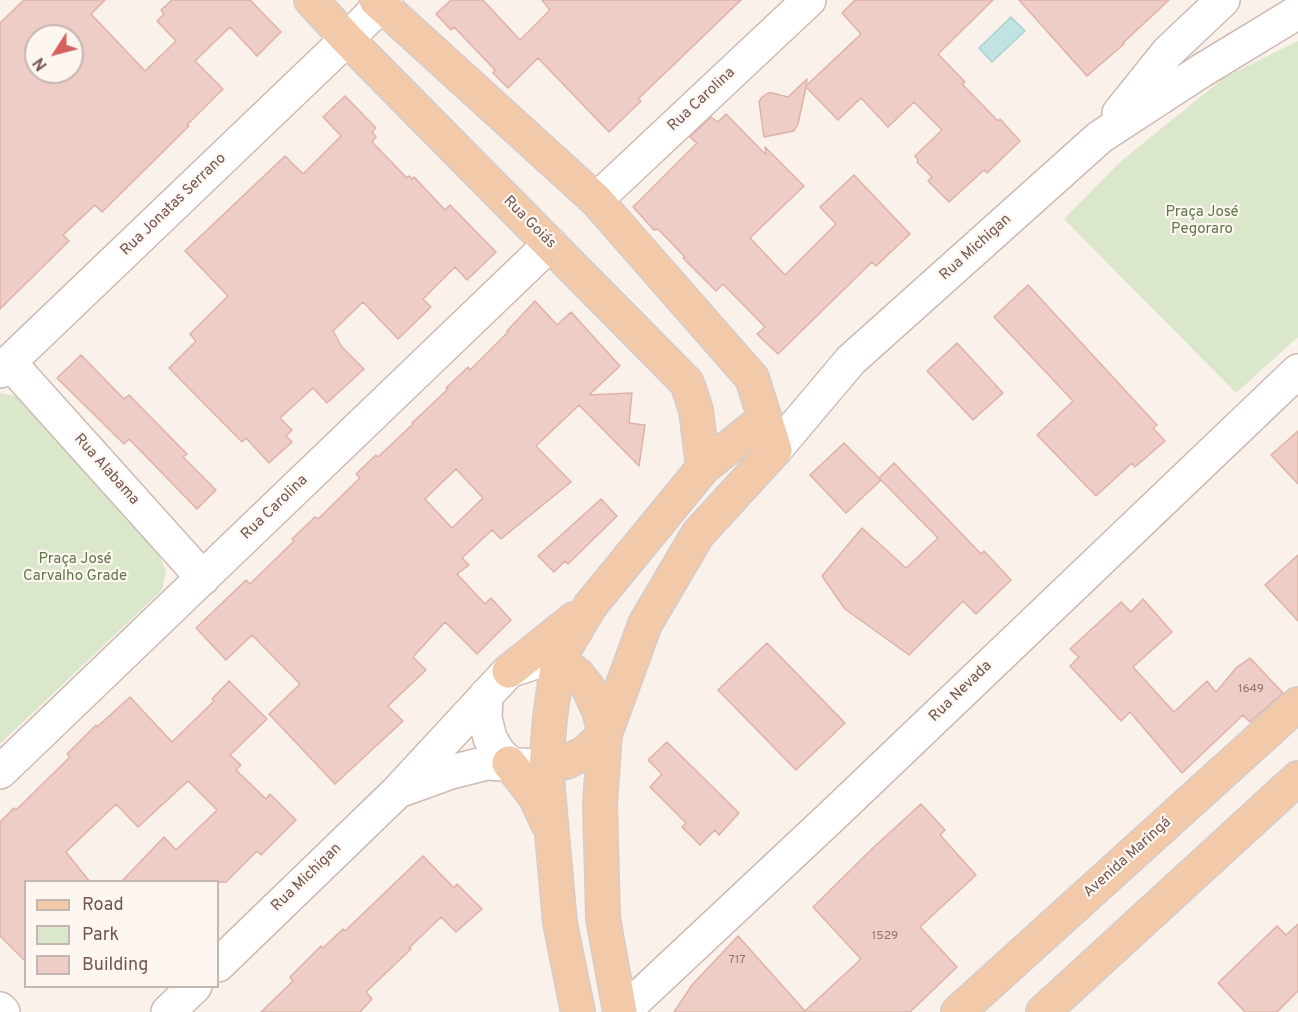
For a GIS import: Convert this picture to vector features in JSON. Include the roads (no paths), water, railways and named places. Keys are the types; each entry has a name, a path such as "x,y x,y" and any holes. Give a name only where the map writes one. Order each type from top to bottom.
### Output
{"main road":[{"name":"Rua Goiás","path":"311,0 687,383 696,411 703,468"},
{"path":"381,2 596,200 752,378 775,450 699,534 645,624 605,734 600,803 603,918 622,1012"},
{"path":"578,1012 560,923 554,834 546,767 558,660 590,606 703,468 765,418"},
{"path":"509,671 590,606"},
{"path":"558,660 578,675 589,689 599,711 605,734"},
{"name":"Avenida Maringá","path":"958,1012 1298,704"},
{"path":"546,767 566,762 585,753 605,734"},
{"path":"509,763 535,796 554,834"},
{"path":"1043,1012 1298,778"}],"street":[{"name":"Rua Carolina","path":"596,200 808,0"},
{"name":"Rua Michigan","path":"1100,137 1167,52 1223,0"},
{"name":"Rua Jonatas Serrano","path":"5,366 347,39 381,2"},
{"name":"Rua Michigan","path":"775,450 851,360 1100,137 1217,60 1298,12"},
{"name":"Rua Carolina","path":"0,772 550,244"},
{"name":"Rua Michigan","path":"765,418 820,378 851,360"},
{"name":"Rua Alabama","path":"5,366 203,578"},
{"name":"Rua Nevada","path":"622,1012 832,816 1298,371"},
{"name":"Rua Michigan","path":"219,964 397,792 509,671 532,663 558,660"},
{"path":"486,695 485,718 490,738 498,752 509,763"},
{"name":"Rua Michigan","path":"397,792 451,772 487,762 546,767"},
{"path":"168,1012 194,988"},
{"path":"0,1009 3,1012"}],"water":[{"path":"1011,17 1025,31 992,62 979,48"}],"park label":[{"name":"Praça José Pegoraro","path":"1202,222"},
{"name":"Praça José Carvalho Grade","path":"75,568"}]}
